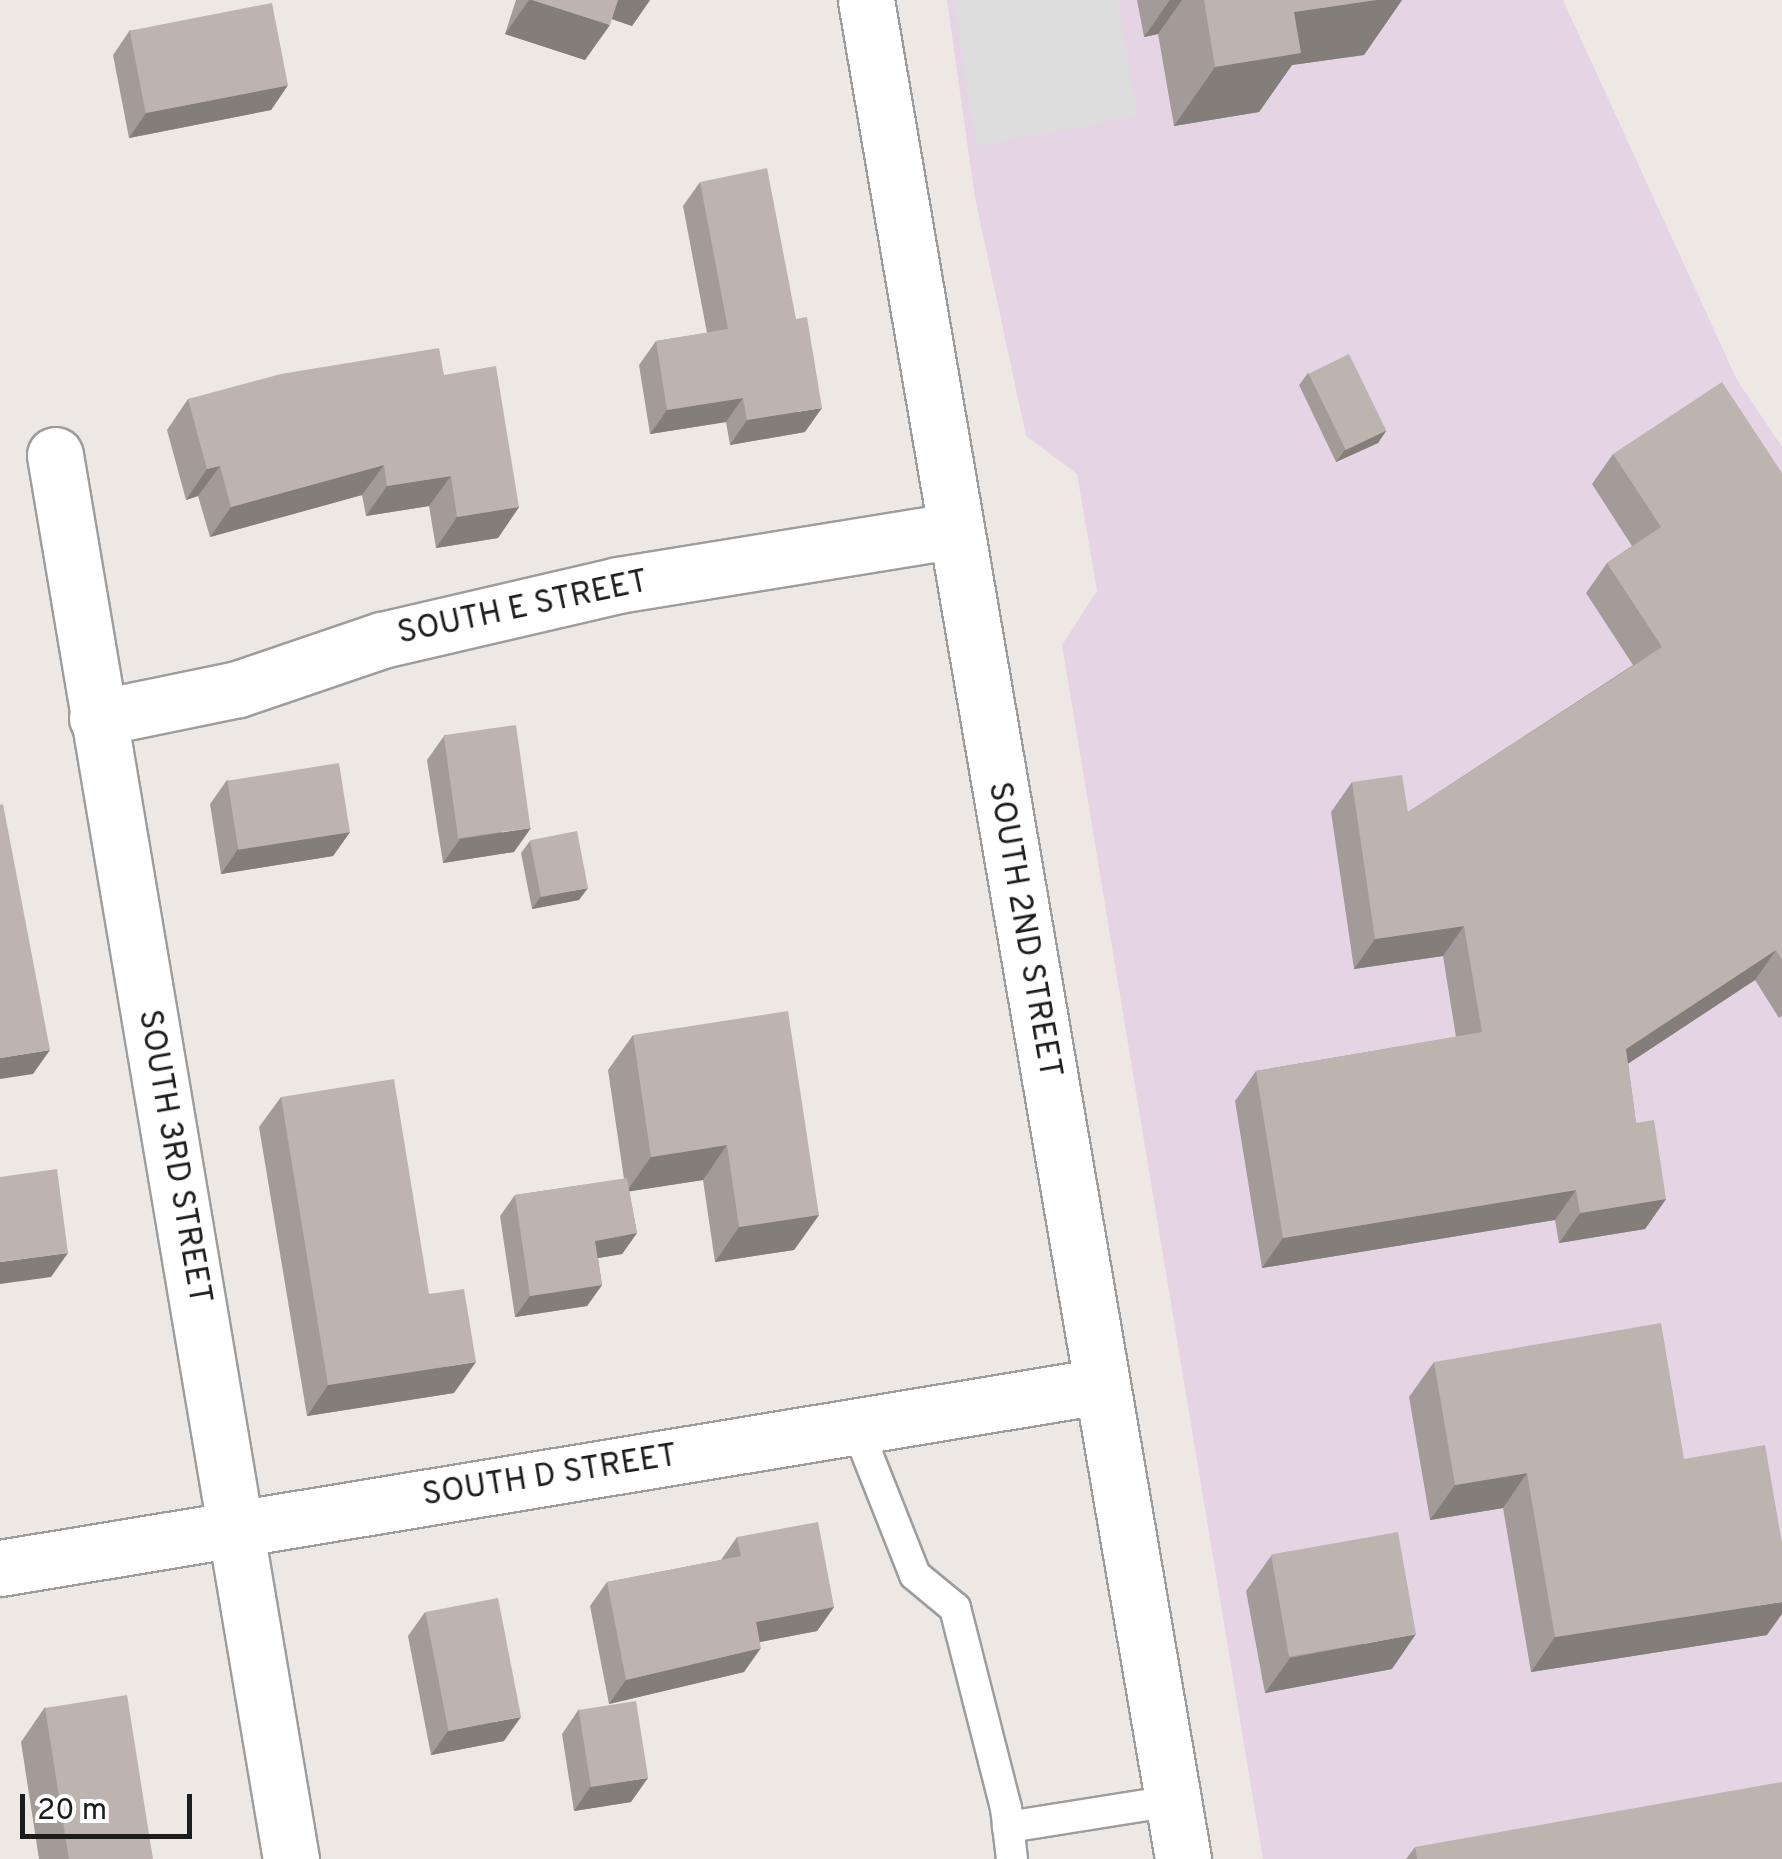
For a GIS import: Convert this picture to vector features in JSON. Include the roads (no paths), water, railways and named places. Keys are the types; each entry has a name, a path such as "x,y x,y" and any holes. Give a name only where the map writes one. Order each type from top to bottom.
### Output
{"street":[{"name":"SOUTH 2ND STREET","path":"866,0 1182,1859"},
{"name":"SOUTH 3RD STREET","path":"55,455 291,1859"},
{"name":"SOUTH E STREET","path":"97,718 238,689 382,640 618,585 956,530"},
{"name":"SOUTH D STREET","path":"0,1568 1100,1386"}],"lane":[{"path":"856,1426 915,1575 955,1608 1008,1827 1012,1859"},
{"path":"1008,1827 1172,1801"}]}
